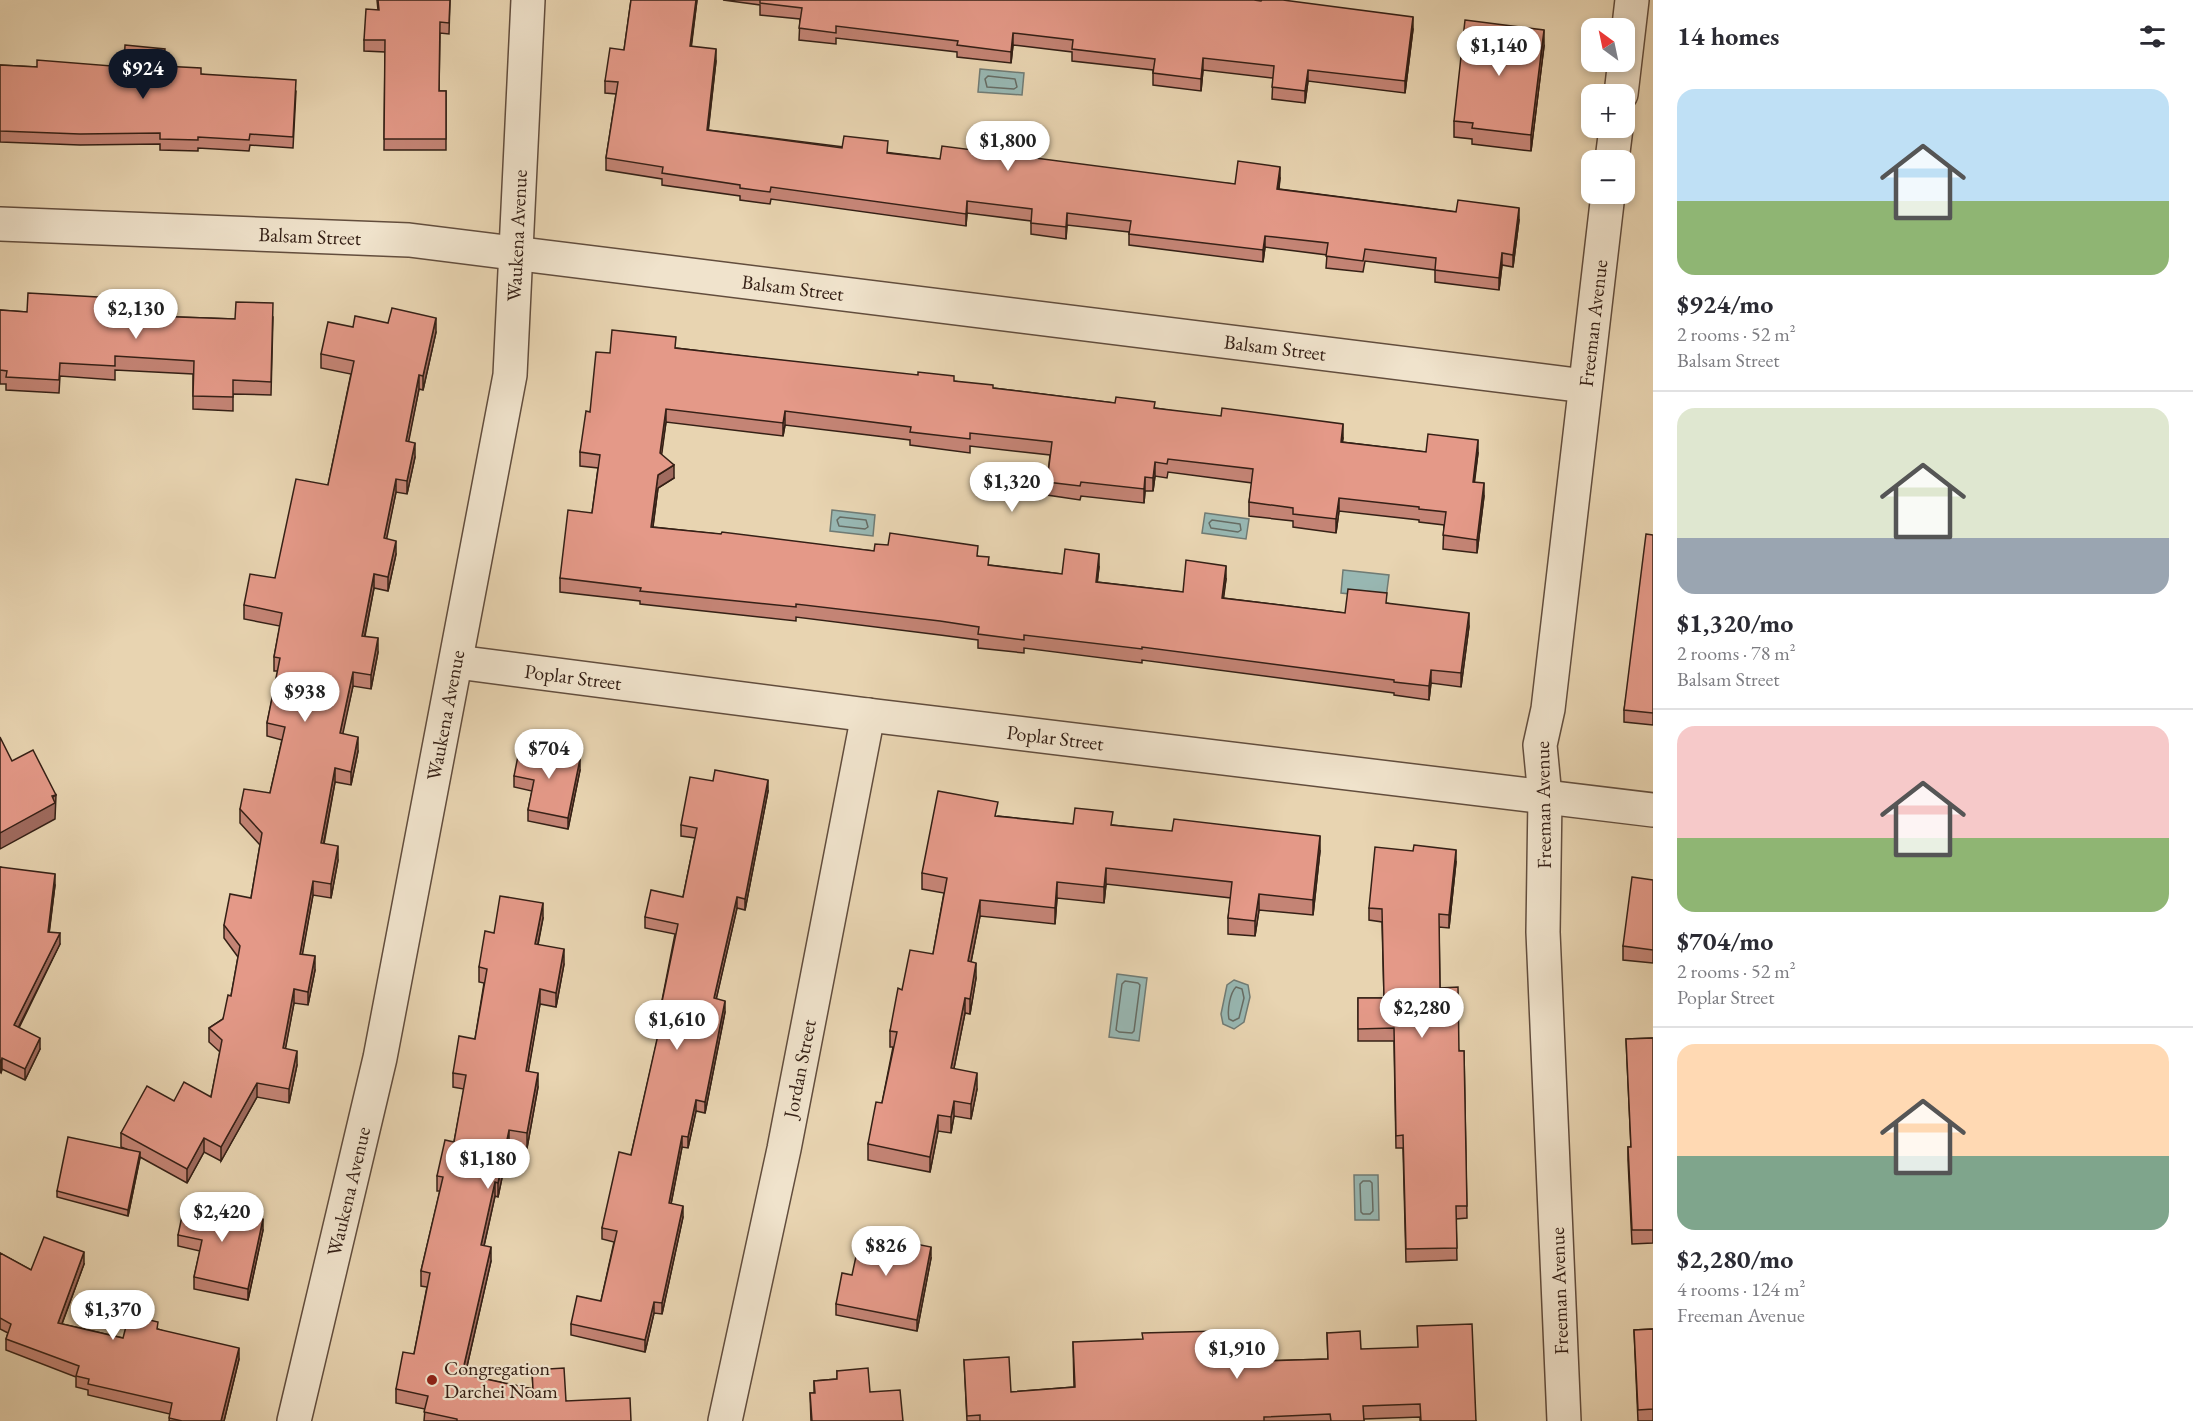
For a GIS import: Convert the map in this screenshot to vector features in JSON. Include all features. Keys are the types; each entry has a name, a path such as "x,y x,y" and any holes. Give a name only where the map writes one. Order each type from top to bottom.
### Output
{"street":[{"name":"Waukena Avenue","path":"294,1421 380,1058 510,375 528,0"},
{"path":"1621,84 1632,0"},
{"name":"Freeman Avenue","path":"1564,1421 1544,932 1545,797 1540,745 1548,709 1607,204"},
{"name":"Balsam Street","path":"0,224 409,240 1584,386"},
{"name":"Poplar Street","path":"457,662 868,715 1653,810"},
{"name":"Jordan Street","path":"725,1421 787,1137 868,715"}],"water":[{"path":"980,69 1024,73 1022,95 978,92"},
{"path":"832,510 875,515 873,536 830,531"},
{"path":"1205,513 1249,519 1246,539 1202,533"},
{"path":"1343,570 1389,575 1386,598 1341,593"},
{"path":"1117,974 1147,978 1139,1041 1109,1037"},
{"path":"1234,980 1248,985 1250,997 1244,1022 1234,1029 1223,1024 1221,1014 1227,985"},
{"path":"1354,1175 1378,1175 1379,1220 1355,1220"}],"building":[{"path":"378,0 450,0 449,23 440,22 439,91 446,91 446,139 384,139 385,40 364,40 366,9 379,10"},
{"path":"631,0 696,0 690,46 716,49 707,130 842,148 844,136 888,141 887,153 940,159 942,146 1235,184 1238,161 1280,167 1277,189 1456,212 1458,200 1519,208 1513,255 1502,253 1499,278 1435,270 1436,258 1365,249 1363,261 1326,256 1328,243 1265,236 1263,250 1129,234 1131,221 1067,213 1066,227 1031,223 1032,209 967,201 966,214 771,187 770,192 662,173 663,167 606,158 618,82 605,81 610,48 624,50"},
{"path":"760,0 1283,0 1413,17 1405,81 1308,70 1305,91 1272,87 1274,66 1203,58 1201,79 1153,73 1155,59 1072,49 1073,40 1013,33 1011,52 957,45 958,41 836,26 836,33 799,28 802,8 760,3"},
{"path":"1465,20 1544,30 1531,135 1472,128 1473,123 1454,121"},
{"path":"125,45 165,49 163,66 201,68 201,74 296,80 293,137 250,134 249,140 198,137 198,140 160,139 160,133 80,134 0,131 0,65 37,67 37,60 124,67"},
{"path":"28,293 133,299 133,306 150,307 150,316 235,319 236,302 273,303 271,382 233,380 233,397 193,396 194,361 115,356 115,366 60,363 59,380 6,377 7,371 0,370 0,310 27,312"},
{"path":"392,308 436,318 423,376 419,375 406,441 415,443 407,481 396,479 384,538 396,541 388,577 374,574 362,636 378,638 371,675 353,672 340,733 358,737 351,772 335,768 321,843 338,846 331,884 313,881 300,954 315,956 308,992 294,989 283,1048 297,1051 289,1089 257,1083 221,1147 204,1138 187,1169 121,1133 147,1086 174,1101 184,1082 211,1097 222,1040 209,1028 223,1019 228,995 231,996 240,946 224,925 230,894 251,898 262,833 240,809 244,789 270,793 285,727 267,723 280,658 274,657 282,613 244,605 250,574 275,578 296,479 328,485 354,361 321,354 328,322 353,327 355,316 388,323"},
{"path":"612,330 676,337 675,348 918,375 918,372 954,376 954,381 993,385 993,388 1115,403 1116,397 1155,402 1154,408 1221,416 1222,408 1343,424 1341,442 1426,452 1428,434 1478,440 1473,482 1484,483 1477,540 1443,535 1446,512 1419,509 1419,507 1339,498 1336,519 1293,514 1293,508 1249,502 1253,469 1168,459 1167,464 1155,462 1153,478 1145,477 1144,489 1081,482 1080,486 1047,482 1052,442 970,433 970,439 910,432 911,427 785,411 783,423 666,409 660,453 674,465 658,475 651,527 721,534 722,532 874,551 875,544 888,545 890,533 978,546 977,556 989,557 988,565 1062,574 1065,549 1099,554 1096,582 1183,592 1186,560 1226,566 1222,598 1345,613 1348,589 1387,593 1386,603 1469,613 1461,673 1431,670 1429,686 1142,647 1142,649 1024,635 1024,640 978,634 979,627 940,621 796,604 796,607 640,591 641,588 560,578 568,510 592,513 600,455 580,452 586,411 590,412 596,352 610,353"},
{"path":"1646,534 1653,535 1653,713 1624,710"},
{"path":"0,737 12,761 33,750 56,795 52,796 55,803 0,833"},
{"path":"520,746 580,759 568,818 528,810 534,780 514,776"},
{"path":"715,770 768,780 745,899 737,897 714,998 725,1001 705,1102 696,1100 688,1137 682,1136 669,1203 683,1206 662,1303 654,1302 645,1340 571,1324 577,1296 601,1301 617,1231 602,1228 619,1152 631,1155 660,1026 657,1026 678,924 645,917 651,890 683,897 697,828 681,825 690,777 713,781"},
{"path":"938,791 998,802 995,816 1073,824 1075,808 1113,812 1111,825 1172,831 1174,819 1320,836 1313,900 1259,894 1255,921 1228,918 1232,882 1106,868 1104,887 1057,882 1055,908 980,900 968,961 976,963 970,999 965,998 951,1068 977,1073 971,1104 954,1101 951,1117 938,1115 930,1157 868,1144 876,1102 882,1103 897,1032 890,1031 898,988 902,990 910,950 933,954 947,878 922,873"},
{"path":"1414,845 1456,850 1449,915 1439,914 1440,988 1458,987 1459,1051 1464,1051 1467,1206 1456,1206 1457,1248 1406,1249 1403,1135 1396,1136 1394,1028 1358,1029 1358,998 1384,998 1382,909 1369,908 1375,847 1413,851"},
{"path":"0,867 55,874 48,932 60,933 14,1025 40,1038 25,1069 2,1058 0,1061"},
{"path":"1632,877 1653,880 1653,950 1623,946"},
{"path":"500,896 543,903 535,944 564,949 556,993 540,989 526,1071 538,1073 527,1133 509,1130 498,1183 495,1182 481,1245 491,1247 462,1374 533,1389 532,1370 564,1368 566,1401 630,1398 631,1421 457,1421 457,1419 424,1412 428,1396 396,1389 403,1352 414,1354 430,1273 421,1271 443,1177 437,1176 445,1140 454,1142 466,1075 453,1073 459,1036 475,1039 487,969 479,967 485,931 494,933"},
{"path":"1653,1038 1653,1230 1632,1230 1626,1039"},
{"path":"68,1137 140,1152 128,1210 57,1191"},
{"path":"185,1202 263,1219 248,1289 194,1277 202,1240 178,1235"},
{"path":"861,1233 931,1247 917,1320 836,1304 842,1273 852,1275"},
{"path":"44,1237 84,1252 58,1323 123,1338 129,1315 158,1322 157,1329 239,1348 221,1421 182,1421 169,1418 172,1403 88,1384 89,1379 76,1376 79,1366 6,1339 11,1324 0,1318 0,1253 31,1270"},
{"path":"1472,1324 1476,1421 1421,1421 1420,1404 1363,1406 1364,1421 1331,1421 1330,1414 1264,1417 1264,1421 980,1421 980,1415 967,1416 964,1360 1009,1357 1011,1392 1075,1387 1073,1342 1143,1339 1142,1333 1260,1330 1261,1361 1328,1359 1327,1333 1360,1331 1361,1349 1418,1347 1417,1326"},
{"path":"1653,1329 1653,1409 1638,1410 1634,1330"},
{"path":"868,1368 870,1392 900,1390 903,1421 812,1421 810,1393 815,1393 814,1381 837,1379 837,1371"}],"place":[{"name":"Congregation Darchei Noam","path":"432,1380"}]}
